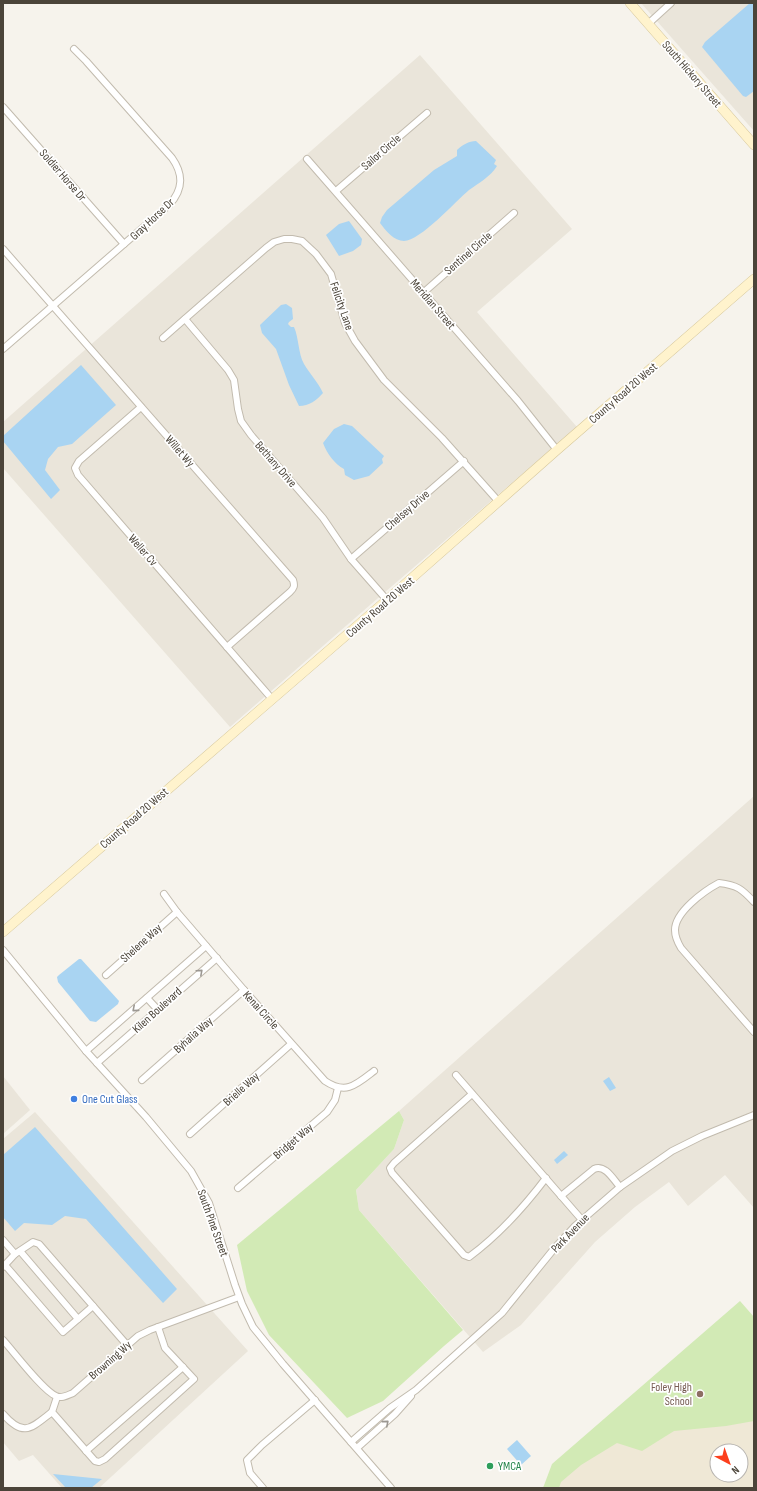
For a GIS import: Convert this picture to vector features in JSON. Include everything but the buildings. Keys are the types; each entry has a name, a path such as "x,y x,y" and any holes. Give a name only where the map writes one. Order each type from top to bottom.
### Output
{"street":[{"name":"South Hickory Street","path":"630,3 754,145"},
{"path":"648,24 671,3"},
{"name":"Gray Horse Dr","path":"3,349 173,201 180,187 181,174 178,166 172,158 74,49"},
{"name":"Soldier Horse Dr","path":"3,106 124,244"},
{"name":"Sailor Circle","path":"336,191 427,113"},
{"name":"Meridian Street","path":"307,159 518,402 557,450"},
{"name":"Sentinel Circle","path":"424,293 514,213"},
{"name":"Felicity Lane","path":"164,338 274,242 284,239 292,239 302,242 316,254 331,274 345,323 355,340 384,380 442,438 499,502"},
{"name":"Willet Wy","path":"3,249 290,577 294,585 294,589 227,647"},
{"name":"County Road 20 West","path":"3,932 388,600 557,450 754,279"},
{"name":"Bethany Drive","path":"185,319 228,370 234,380 241,421 251,435 323,518 351,559 388,600"},
{"name":"Weller Cv","path":"141,407 79,461 75,471 272,699"},
{"name":"Chelsey Drive","path":"351,559 464,462"},
{"path":"754,902 737,886 727,881 719,883 708,889 682,912 675,930 681,948 754,1032"},
{"name":"Kenai Circle","path":"164,894 177,912 291,1044 325,1081 338,1088"},
{"name":"Shelene Way","path":"106,975 177,912"},
{"path":"668,928 675,930"},
{"name":"Kilen Boulevard","path":"86,1051 206,946"},
{"name":"South Pine Street","path":"3,950 86,1051 146,1117 191,1171 209,1203 239,1297 248,1318 262,1339 391,1488"},
{"name":"Kilen Boulevard","path":"97,1063 217,958"},
{"name":"Byhalia Way","path":"142,1080 244,990"},
{"path":"147,998 158,1010"},
{"name":"Brielle Way","path":"190,1134 291,1044"},
{"path":"338,1088 347,1088 357,1084 374,1071"},
{"path":"456,1075 582,1220"},
{"name":"Bridget Way","path":"238,1188 327,1112 335,1100 338,1088"},
{"path":"472,1094 394,1162 390,1168 464,1256 469,1256 475,1252 511,1220 527,1203 546,1178"},
{"name":"Park Avenue","path":"357,1448 395,1414 416,1390 502,1313 553,1250 582,1220 620,1187 672,1151 702,1136 754,1114"},
{"path":"561,1196 594,1169 598,1168 604,1169 620,1187"},
{"path":"3,1240 18,1253 78,1319"},
{"path":"93,1306 63,1332 4,1266 33,1242 39,1244 127,1345"},
{"name":"Browning Wy","path":"57,1397 66,1396 73,1393 138,1336 239,1297"},
{"path":"52,1412 95,1461 99,1462 105,1459 194,1379 165,1348 158,1327"},
{"path":"3,1340 46,1390 57,1397 52,1412 33,1426 24,1430 17,1427 3,1414"},
{"path":"86,1451 183,1367"},
{"name":"Park Avenue","path":"351,1442 390,1408 416,1390"},
{"path":"263,1488 250,1473 247,1460 262,1445 315,1400"}],"shaded area":[{"path":"641,3 754,3 754,131"},
{"path":"420,55 572,229 477,312 577,427 230,727 3,468 3,422"},
{"path":"754,796 754,1208 725,1175 688,1206 669,1182 635,1207 595,1242 521,1325 483,1352 359,1210 356,1190 394,1149 404,1120 399,1111"},
{"path":"3,1076 30,1110 3,1134"},
{"path":"35,1112 248,1351 99,1488 62,1488 33,1455 19,1461 3,1442 3,1139"},
{"name":"Foley High School","path":"734,1314 754,1337 754,1488 542,1488"}],"green space":[{"path":"399,1111 404,1120 394,1149 356,1190 359,1210 463,1330 383,1401 347,1418 269,1335 247,1291 237,1245"},
{"path":"740,1301 754,1317 754,1421 726,1426 674,1431 642,1451 617,1443 581,1465 561,1482 559,1488 543,1488 552,1464"}],"water":[{"path":"750,3 754,3 754,91 746,97 743,96 702,47 705,42"},
{"path":"476,141 496,160 494,164 497,166 491,173 484,180 469,190 438,220 419,235 411,239 400,241 390,235 380,223 387,210 434,170 457,156 457,150 461,146"},
{"path":"349,221 362,239 361,245 353,251 339,256 326,235 339,224"},
{"path":"286,304 292,308 293,319 288,324 291,327 294,327 302,360 323,393 312,402 303,406 299,406 289,385 276,349 262,333 260,325 281,305"},
{"path":"81,365 116,405 72,444 58,447 48,459 45,470 60,490 51,499 3,441 3,436"},
{"path":"344,424 352,426 384,456 382,459 383,463 369,476 354,480 345,475 344,469 329,455 323,443 334,429"},
{"path":"81,959 119,1001 118,1004 96,1022 90,1021 58,982 57,977"},
{"path":"609,1077 616,1088 610,1091 603,1081"},
{"path":"35,1127 177,1289 163,1303 86,1219 65,1216 52,1225 24,1223 15,1231 3,1217 3,1155"},
{"path":"564,1151 568,1155 557,1164 554,1160"},
{"path":"517,1440 531,1456 521,1465 507,1449"},
{"path":"53,1474 102,1479 91,1488 66,1488"}],"place":[{"name":"One Cut Glass","path":"74,1099"},
{"name":"Foley High School","path":"700,1394"},
{"name":"YMCA","path":"490,1466"}]}
